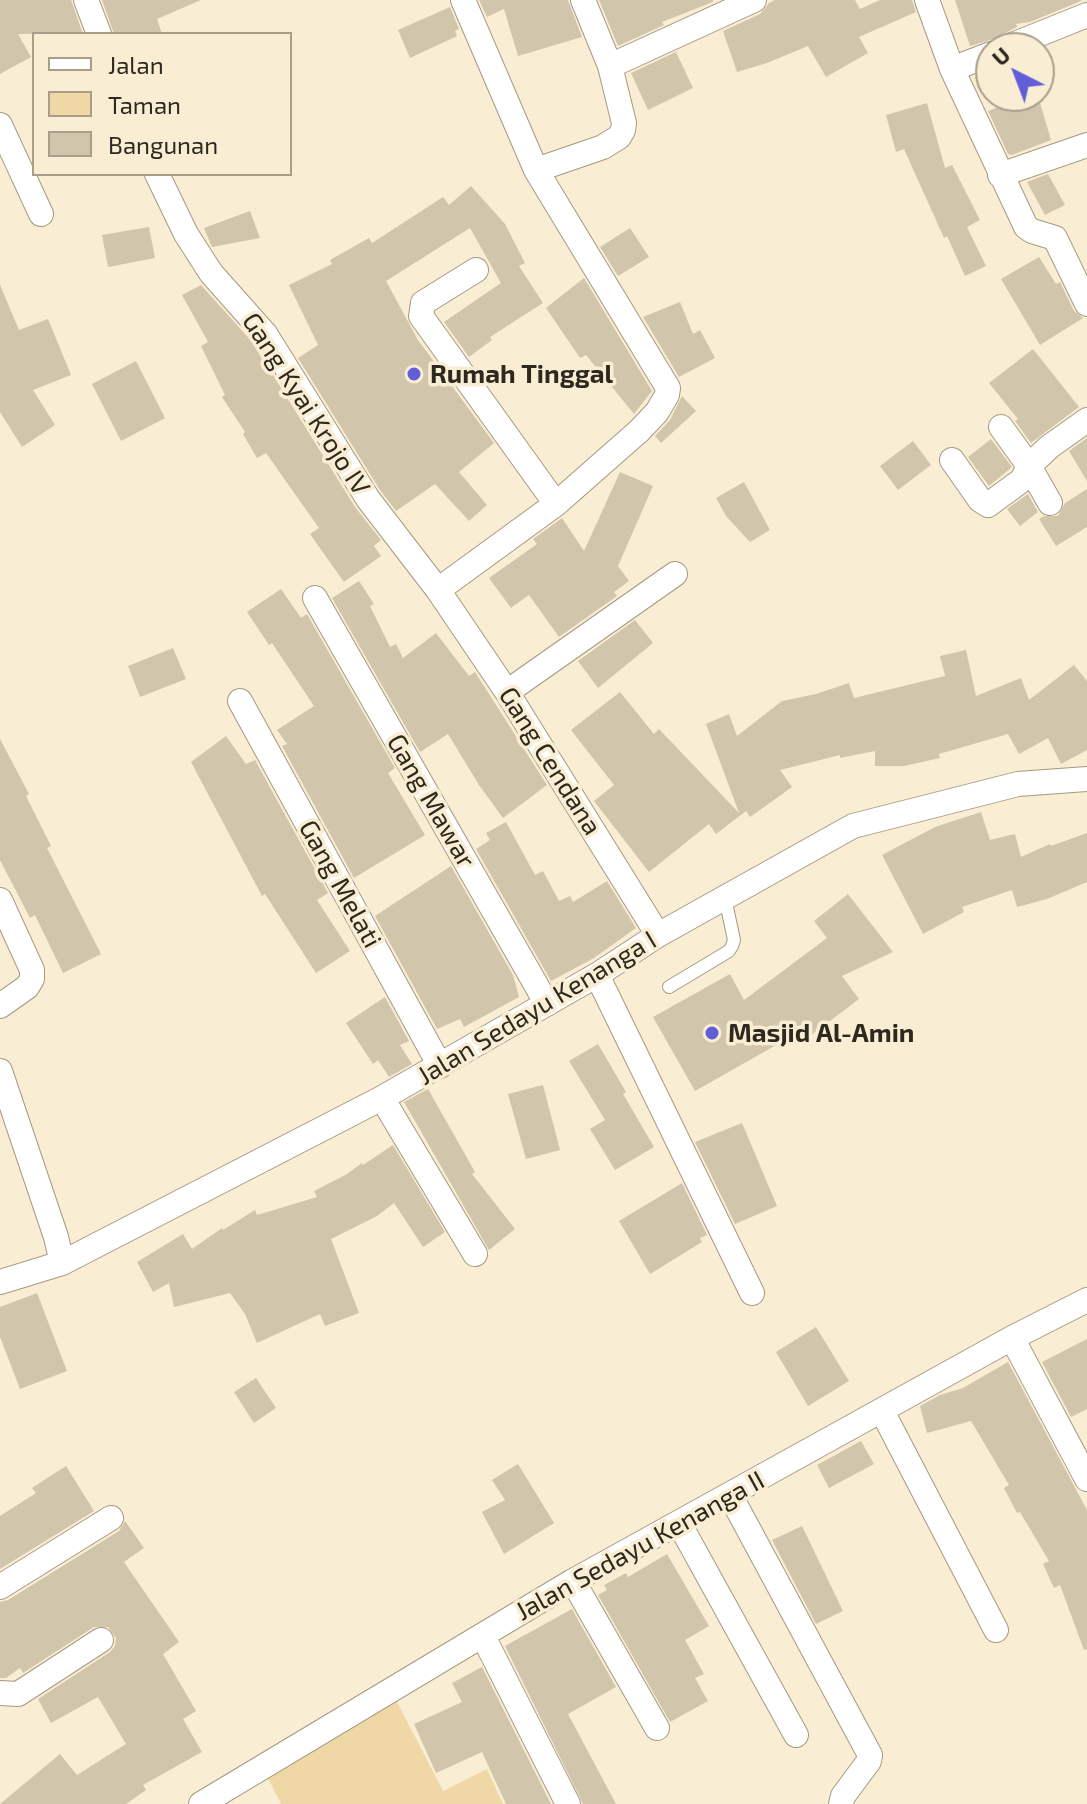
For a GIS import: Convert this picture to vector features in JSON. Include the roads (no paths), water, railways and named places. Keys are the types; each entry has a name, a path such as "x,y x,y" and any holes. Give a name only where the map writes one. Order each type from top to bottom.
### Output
{"street":[{"path":"86,0 98,32"},
{"path":"438,590 556,504 639,431 665,402 668,388 536,170 463,0"},
{"path":"536,170 603,147 619,137 624,123 610,66 583,0"},
{"path":"610,66 754,0"},
{"path":"927,0 952,69 1026,227 1051,236 1057,242 1087,304"},
{"path":"1045,32 1087,15"},
{"path":"952,69 975,60"},
{"path":"0,125 41,214"},
{"path":"1000,175 1087,145"},
{"name":"Gang Kyai Krojo IV","path":"158,176 186,234 211,273 266,335 368,499 438,590"},
{"path":"476,270 423,303 421,316 556,504"},
{"path":"952,460 980,500 988,505 1022,480 1029,466 1049,447 1087,420"},
{"path":"1001,427 1050,503"},
{"path":"507,692 675,574"},
{"name":"Gang Cendana","path":"438,590 507,692 658,935"},
{"name":"Gang Mawar","path":"315,598 547,1004"},
{"name":"Gang Melati","path":"240,701 440,1066"},
{"name":"Jalan Sedayu Kenanga I","path":"0,1282 62,1263 382,1098 597,975 658,935 853,826 1018,784 1087,779"},
{"path":"0,900 32,970 32,979 27,987 0,1006"},
{"path":"597,975 752,1293"},
{"path":"0,1071 62,1263"},
{"path":"382,1098 475,1254"},
{"name":"Jalan Sedayu Kenanga II","path":"201,1804 239,1794 573,1581 1012,1338 1087,1300"},
{"path":"1012,1338 1087,1479"},
{"path":"882,1411 996,1630"},
{"path":"730,1495 870,1755 841,1804"},
{"path":"0,1587 111,1518"},
{"path":"679,1523 796,1735"},
{"path":"573,1581 657,1728"},
{"path":"483,1636 568,1804"},
{"path":"0,1693 18,1694 101,1640"}],"lane":[{"path":"669,987 729,951 734,940 725,898"}],"place":[{"name":"Rumah Tinggal","path":"414,374"},
{"name":"Masjid Al-Amin","path":"712,1033"}]}
